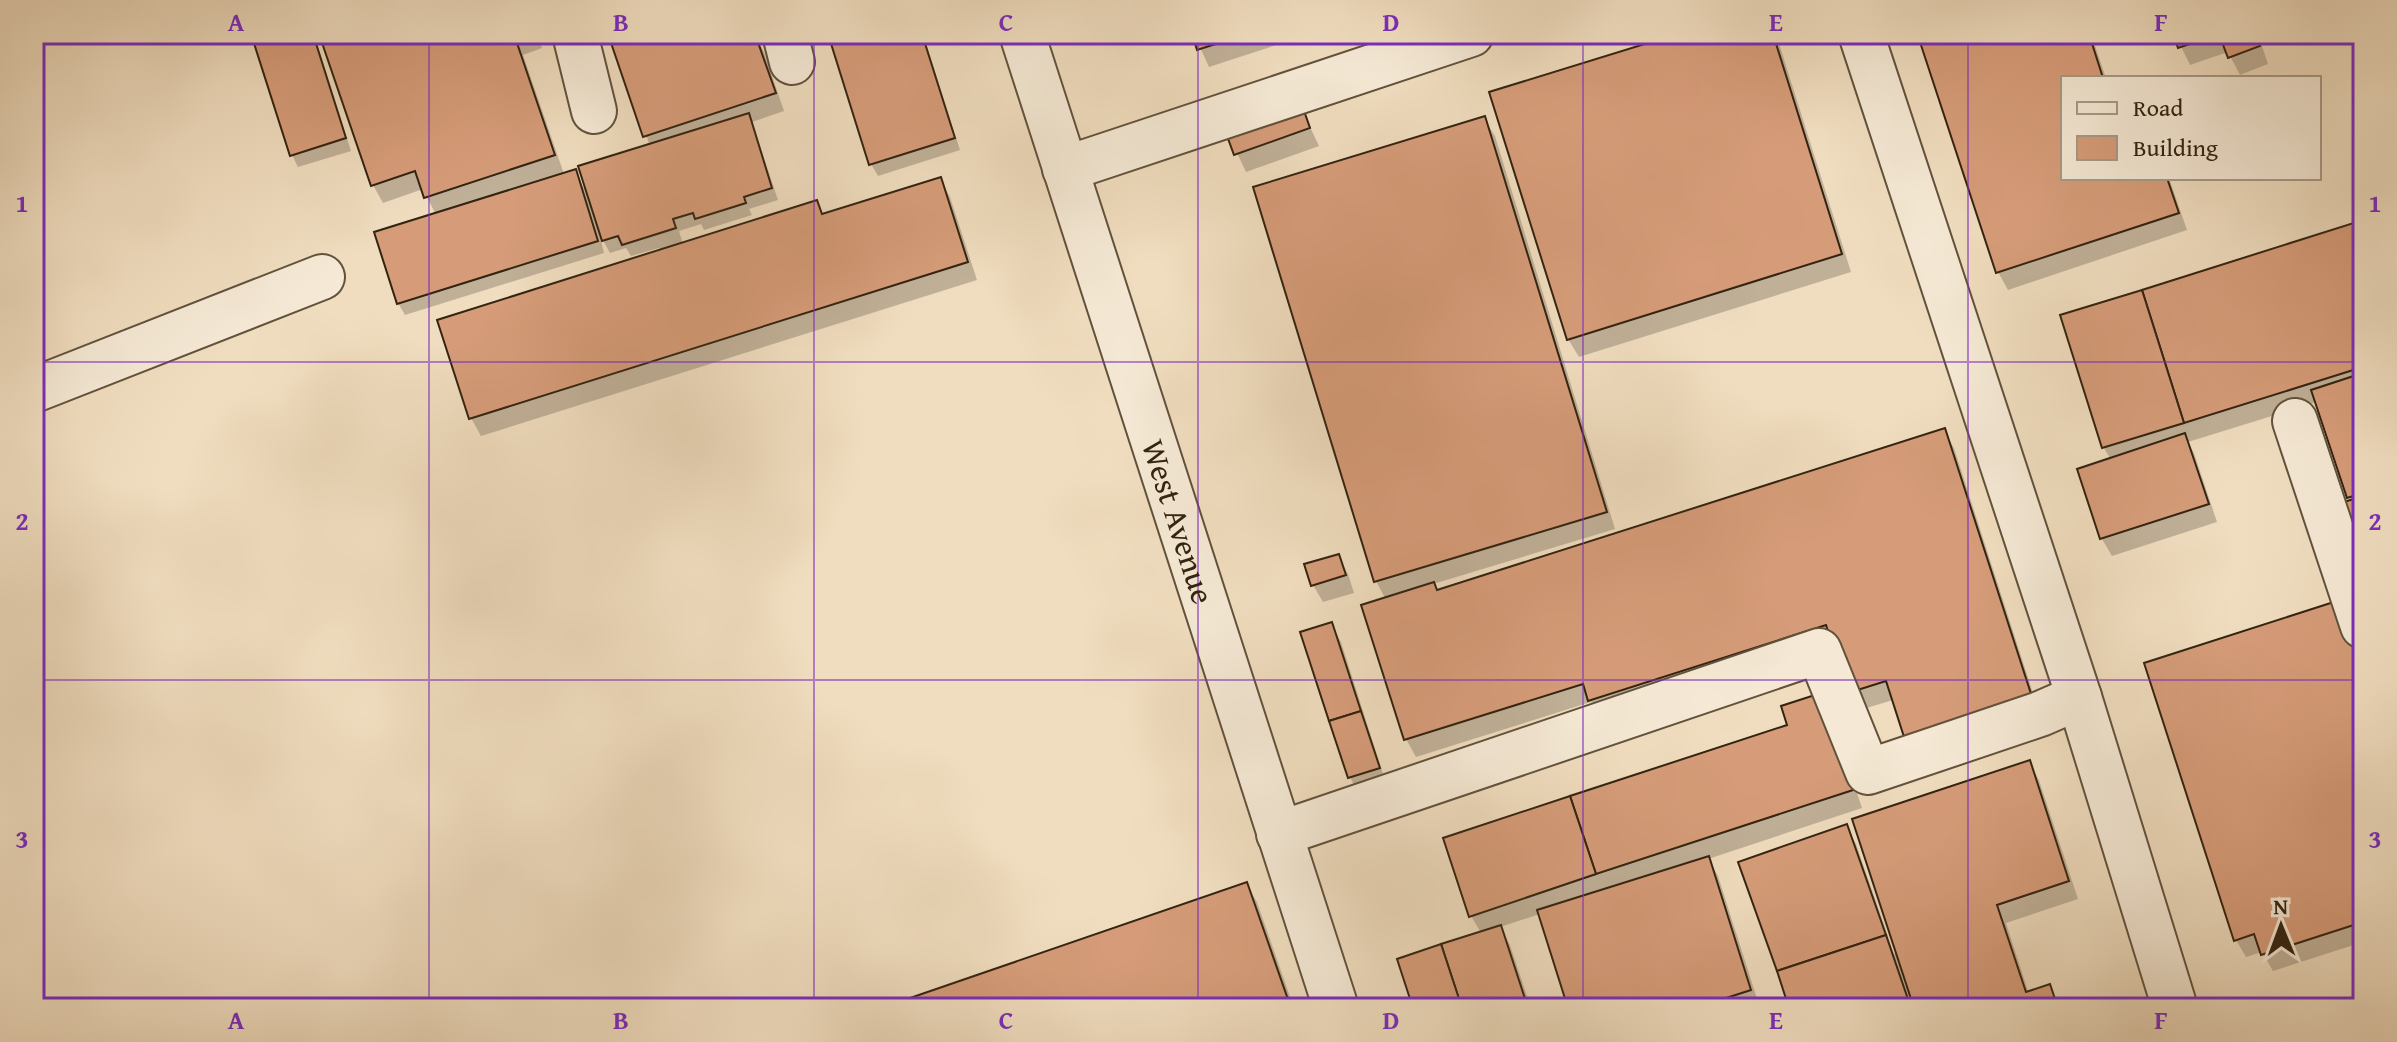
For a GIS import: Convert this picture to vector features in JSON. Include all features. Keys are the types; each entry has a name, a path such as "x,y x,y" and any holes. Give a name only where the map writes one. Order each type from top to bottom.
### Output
{"street":[{"path":"575,34 594,111"},
{"name":"West Avenue","path":"1022,34 1336,1008"},
{"path":"1065,169 1471,34"},
{"path":"1861,34 2079,697 2175,1008"},
{"path":"34,390 322,277"},
{"path":"2295,421 2363,626"},
{"path":"1279,834 1819,651 1868,772 2040,714 2079,697"}],"building":[{"path":"251,34 313,34 346,138 290,156"},
{"path":"319,34 523,34 515,37 555,155 424,198 415,171 371,186"},
{"path":"608,34 720,34 723,43 755,34 776,93 643,137"},
{"path":"828,34 922,34 955,138 869,165"},
{"path":"1192,34 1247,34 1197,50"},
{"path":"1677,34 1773,34 1842,254 1567,340 1489,92"},
{"path":"2089,34 2102,76 2061,76 2061,180 2168,180 2179,213 1996,273 1918,36"},
{"path":"2173,34 2219,34 2178,48"},
{"path":"2219,34 2256,34 2260,46 2228,58"},
{"path":"1302,105 1310,128 1234,155 1226,133"},
{"path":"749,113 772,188 744,197 746,203 695,219 693,213 673,219 676,228 622,245 618,236 602,241 578,166"},
{"path":"1485,116 1607,512 1374,582 1253,187"},
{"path":"576,169 598,241 397,304 374,232"},
{"path":"941,177 968,262 469,419 437,320 817,200 822,214"},
{"path":"2363,220 2363,367 2184,423 2142,290"},
{"path":"2142,290 2184,423 2102,448 2060,315"},
{"path":"2363,373 2363,493 2347,498 2311,390"},
{"path":"1945,428 2033,700 1905,740 1886,681 1848,693 1826,625 1588,701 1583,684 1404,740 1361,605 1434,582 1437,590"},
{"path":"2185,433 2209,504 2100,539 2077,469"},
{"path":"2363,496 2363,557 2344,502"},
{"path":"1339,554 1346,575 1311,586 1304,564"},
{"path":"2343,599 2363,660 2363,922 2261,955 2254,934 2234,941 2144,663"},
{"path":"1332,622 1361,711 1329,721 1300,632"},
{"path":"1821,693 1853,790 1596,874 1570,796 1787,725 1781,706"},
{"path":"1361,711 1380,768 1348,778 1329,721"},
{"path":"2030,760 2069,881 1997,905 2026,992 2050,984 2058,1008 1914,1008 1852,819"},
{"path":"1570,796 1596,874 1469,917 1443,838"},
{"path":"1847,824 1886,935 1777,971 1738,862"},
{"path":"1709,856 1751,990 1695,1008 1568,1008 1537,910"},
{"path":"1247,882 1291,1008 881,1008"},
{"path":"1501,925 1528,1008 1462,1008 1441,944"},
{"path":"1886,935 1911,1008 1789,1008 1777,971"},
{"path":"1441,944 1462,1008 1413,1008 1397,959"}]}
